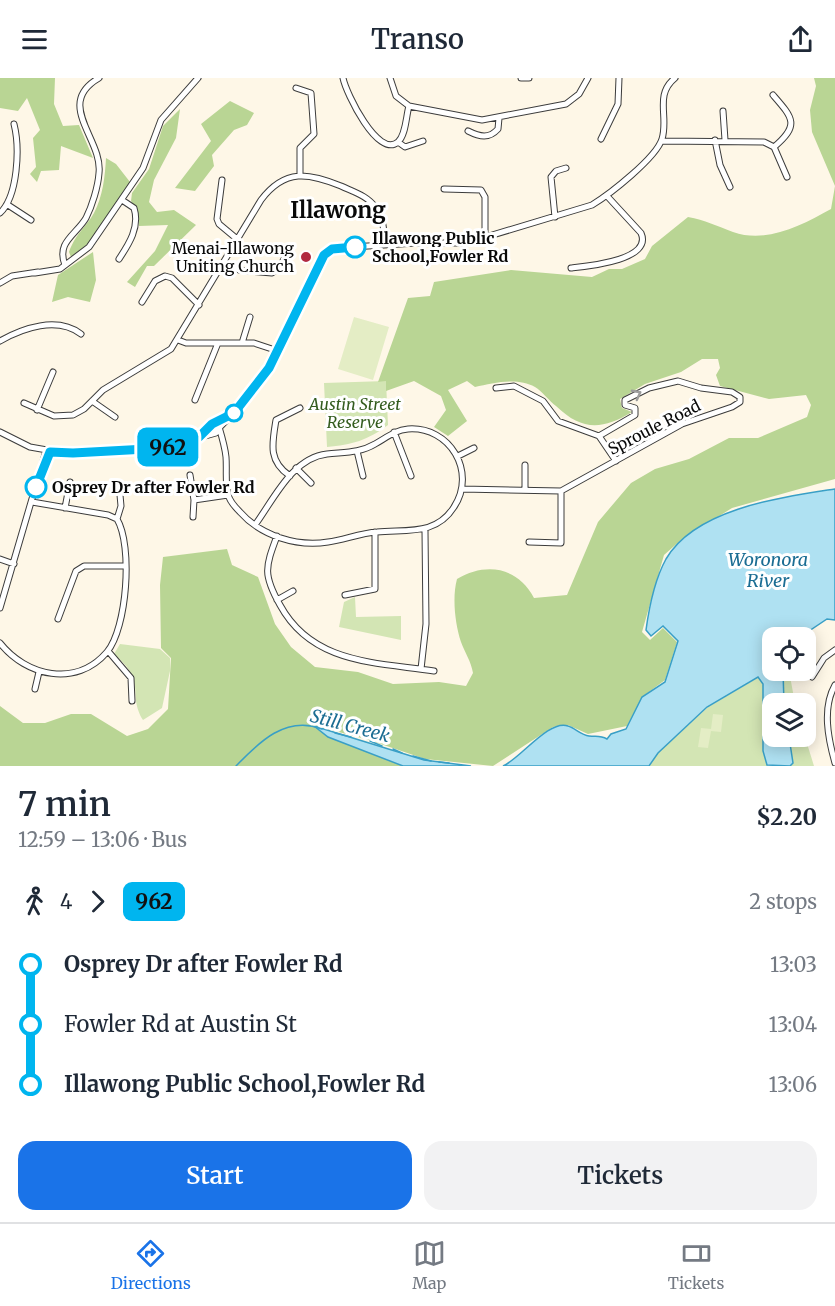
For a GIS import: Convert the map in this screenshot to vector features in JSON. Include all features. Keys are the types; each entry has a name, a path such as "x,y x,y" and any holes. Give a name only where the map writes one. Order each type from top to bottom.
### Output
{"street":[{"path":"65,265 63,247 69,235 86,217 99,174 98,161 80,107 84,89 99,78"},
{"path":"0,283 12,276 54,272 89,247 145,164 161,120 198,78"},
{"path":"343,78 347,91 377,141 386,145 398,142 407,147 423,141"},
{"path":"390,78 396,96 409,106 482,120 566,104 579,94 588,78"},
{"path":"521,78 529,78"},
{"path":"601,139 618,104 619,78"},
{"path":"0,432 30,447 48,451 153,449 199,437 215,429 234,413 261,382 327,252 336,248 385,245 459,244 592,204 607,196 654,152 662,141 664,91 675,78"},
{"path":"296,88 309,92 314,103 314,134 300,148 300,175"},
{"path":"773,95 790,114 792,124 786,136 774,147"},
{"path":"398,142 409,106"},
{"path":"723,111 725,140"},
{"path":"468,131 483,137 489,136 498,129 499,118"},
{"path":"0,213 8,205 14,187 14,124"},
{"path":"716,140 720,165 730,187"},
{"path":"662,141 764,142 774,147 787,177"},
{"path":"555,217 551,177 556,171 566,168"},
{"path":"24,403 54,416 67,416 81,411 106,388 167,351 178,340 237,239 268,192 282,181 300,175 318,177 369,201 382,219 385,245"},
{"path":"222,180 224,185 217,219 219,224 237,239"},
{"path":"444,189 481,190 485,197 485,238"},
{"path":"571,268 624,257 636,253 643,246 644,240 641,233 607,196"},
{"path":"119,259 128,245 135,226 134,208 122,200"},
{"path":"8,205 31,220"},
{"path":"224,262 239,270 272,273 279,268 288,252"},
{"path":"142,302 155,281 165,276 172,278 199,305"},
{"path":"242,343 250,317"},
{"path":"0,341 22,330 42,326 68,327 81,333"},
{"path":"178,340 186,343 261,344 278,351"},
{"path":"195,400 218,343"},
{"path":"37,410 53,372"},
{"name":"Sproule Road","path":"561,491 682,424 732,407 740,402 740,397 732,392 701,388 683,381 649,388 625,400 625,405 635,408 635,415 599,436"},
{"path":"496,388 514,386 543,400 558,421 599,436 616,461"},
{"path":"92,400 115,417"},
{"path":"290,476 274,459 271,445 276,420 300,408"},
{"path":"215,429 225,448 228,495 240,512 255,525 294,542 325,543 375,532 425,531 453,509 462,489 463,471 458,456 435,434 418,429 394,432 357,451 318,455 296,468 255,525"},
{"path":"394,432 411,476"},
{"path":"30,447 39,456 40,471"},
{"path":"458,456 474,448"},
{"path":"0,608 40,471 48,451"},
{"path":"357,451 363,476"},
{"path":"525,465 525,490"},
{"path":"296,468 311,483"},
{"path":"190,476 194,500 193,517"},
{"path":"65,508 70,482"},
{"path":"0,643 16,660 39,672 77,674 108,651 122,609 126,566 125,540 117,519 121,506 119,484"},
{"path":"462,489 561,491 561,543 529,542"},
{"path":"194,500 228,495"},
{"path":"32,502 108,515 117,519"},
{"path":"422,669 426,624 425,531"},
{"path":"345,595 375,589 375,532"},
{"path":"277,536 266,573 277,600 299,633 321,648 346,657 434,672"},
{"path":"0,559 14,564"},
{"path":"58,619 76,571 84,566 126,566"},
{"path":"277,600 292,591"},
{"path":"816,671 824,658 835,650"},
{"path":"108,651 131,678 132,700"},
{"path":"35,689 39,672"},
{"path":"835,685 829,699 827,714 835,763"}],"green space":[{"path":"0,78 55,78 54,104 63,126 79,125 93,158 61,146 59,170 41,171 37,182 30,174 36,167 33,138 40,130 27,98 18,111 0,108"},
{"path":"814,78 835,78 835,186 812,132 810,110 816,86"},
{"path":"230,101 254,113 247,125 234,130 212,155 214,166 195,191 175,188 211,141 201,124"},
{"path":"180,109 176,138 154,180 149,202 157,212 174,210 196,225 154,266 147,266 135,287 127,282 155,251 168,225 139,226 138,213 131,201 132,193 149,169 163,126"},
{"path":"106,158 116,164 130,182 89,243 71,257 69,252 72,245 100,200"},
{"path":"835,186 835,479 732,508 681,540 664,555 642,632 650,640 663,628 677,642 665,680 642,697 627,726 588,734 568,725 553,727 493,766 425,759 369,740 316,726 328,737 403,766 0,766 0,706 23,723 45,723 71,714 91,714 127,736 148,729 168,709 171,658 161,648 160,585 163,557 227,549 232,565 258,577 275,624 291,647 315,667 358,672 393,684 439,682 466,686 473,673 457,627 454,602 457,579 479,570 500,570 519,580 534,598 567,595 598,522 631,483 655,469 689,459 729,438 758,438 807,417 811,405 806,395 769,399 720,386 716,375 720,368 718,359 702,359 681,372 645,384 620,399 622,408 632,412 602,425 584,424 575,420 553,404 538,389 528,384 505,382 475,387 467,381 448,390 467,421 448,436 434,427 446,410 441,396 414,381 386,391 386,381 378,382 408,298 430,296 434,282 511,270 592,277 609,269 622,269 645,259 652,246 688,217 746,235 759,236 784,231 831,209"},
{"path":"93,252 96,280 90,302 68,297 52,302 58,275"},
{"path":"354,317 389,327 373,380 338,369"},
{"name":"Austin Street Reserve","path":"386,381 388,425 359,441 327,447 324,383"},
{"path":"355,597 356,617 401,616 401,640 339,627 344,602"},
{"path":"120,644 160,649 170,658 170,671 162,708 143,720 136,702 131,673 114,654"},
{"path":"759,677 763,684 762,747 768,766 649,766 658,753 708,707"},
{"path":"783,681 791,681 793,693 784,693"},
{"path":"713,714 723,715 721,732 711,731 708,748 698,747 701,728 711,729"},
{"path":"791,747 808,747 814,766 790,766 793,763"}],"water":[{"name":"Woronora River","path":"835,489 835,620 827,619 815,627 762,627 762,681 783,681 784,693 763,693 763,684 758,677 707,707 658,753 649,766 503,766 552,728 560,725 571,727 586,735 607,739 611,734 626,729 642,697 665,682 678,641 663,626 651,636 646,630 651,603 666,559 680,542 698,528 719,517 742,508 791,496"},
{"path":"314,726 424,760 471,766 403,766 328,737"},
{"name":"Woronora River","path":"763,747 791,747 793,763 790,766 767,765"}],"waterway":[{"name":"Still Creek","path":"236,766 264,740 285,728 309,726 322,729"},
{"name":"Still Creek","path":"335,733 351,737"},
{"name":"Still Creek","path":"370,741 382,746"},
{"name":"Still Creek","path":"393,749 402,753"},
{"name":"Still Creek","path":"413,756 431,761"},
{"name":"Still Creek","path":"439,762 449,763"}],"bus line":[{"name":"962","path":"36,487 50,452 141,451 165,448 199,437 212,424 234,413 261,382 269,368 324,255 332,249 355,247"}],"place":[{"name":"Illawong Public School,Fowler Rd","path":"355,247"},
{"name":"Menai-Illawong Uniting Church","path":"306,257"},
{"name":"Osprey Dr after Fowler Rd","path":"36,487"}],"district":[{"name":"Illawong","path":"338,210"}]}
